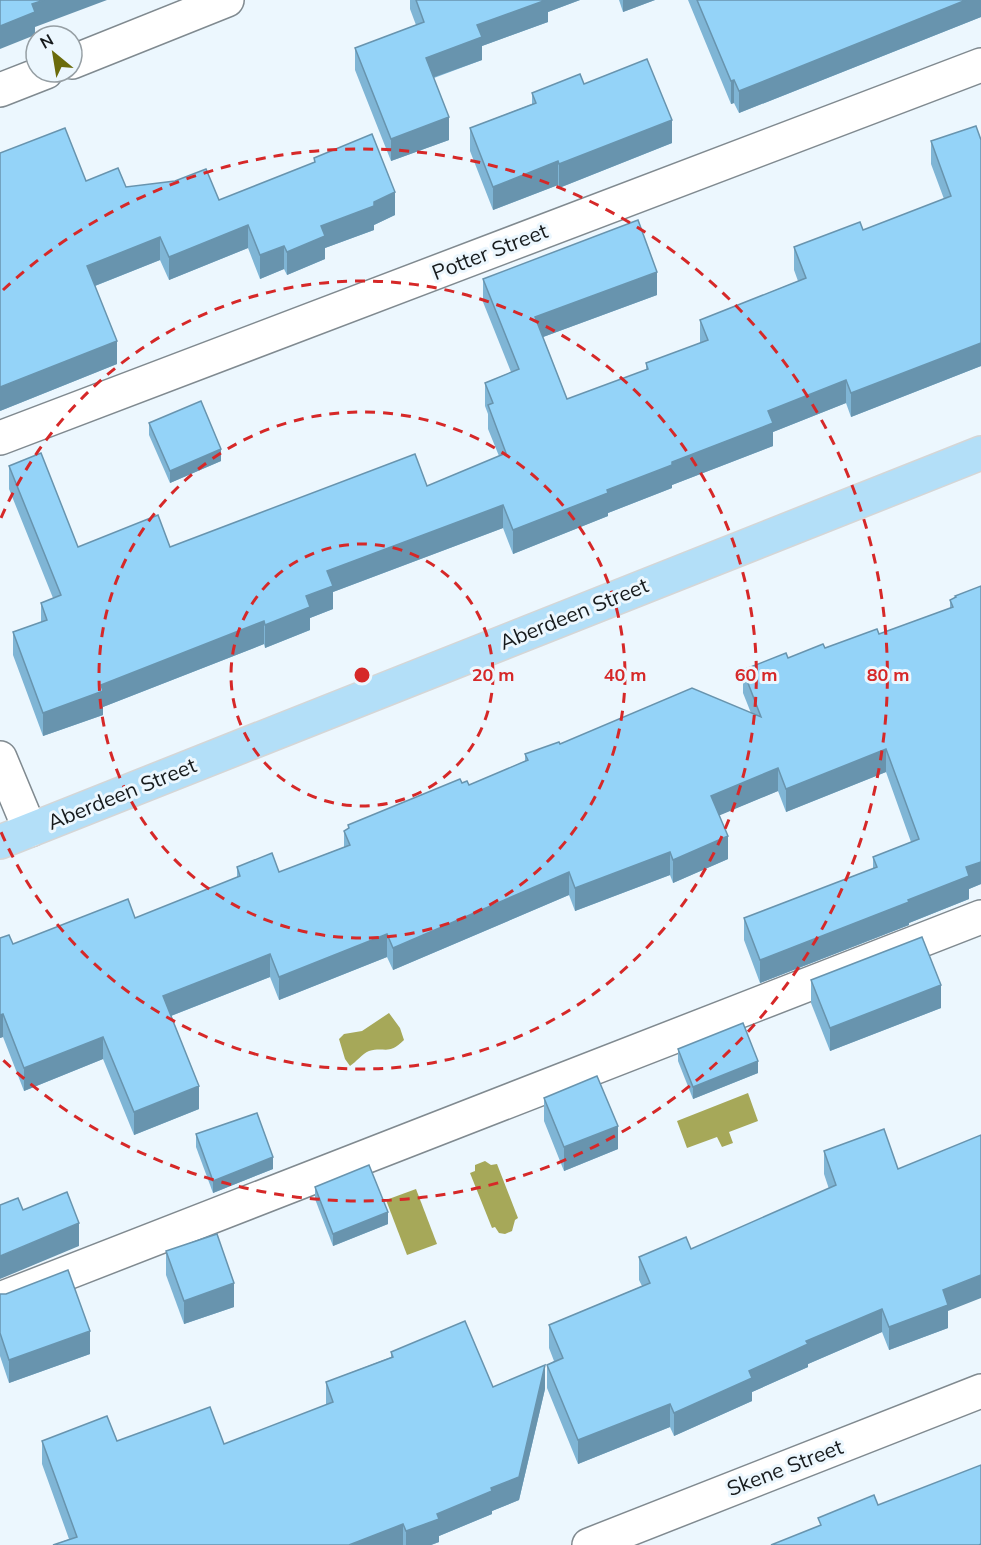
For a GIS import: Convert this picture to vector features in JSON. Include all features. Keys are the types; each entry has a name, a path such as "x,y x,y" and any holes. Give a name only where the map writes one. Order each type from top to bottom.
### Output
{"main road":[{"name":"Aberdeen Street","path":"15,836 981,453"}],"street":[{"path":"84,57 227,0"},
{"name":"Potter Street","path":"0,438 981,65"},
{"path":"0,90 24,81"},
{"path":"0,758 15,836"},
{"path":"0,1299 981,917"},
{"name":"Skene Street","path":"593,1544 981,1391"}],"shaded area":[{"path":"389,1013 400,1028 404,1040 394,1048 369,1051 350,1066 345,1059 339,1039 344,1034 362,1031"},
{"path":"748,1093 758,1121 729,1132 733,1143 722,1147 717,1137 687,1148 677,1121"},
{"path":"485,1161 491,1165 497,1164 518,1218 515,1220 512,1231 505,1234 499,1233 495,1227 492,1228 470,1173 475,1171 475,1165"},
{"path":"416,1189 437,1244 407,1255 386,1200"}],"building":[{"path":"0,0 44,0 32,4 35,12 0,26"},
{"path":"416,0 546,0 477,25 482,37 426,58 449,117 391,139 355,48 424,22"},
{"path":"697,0 966,0 739,91 734,80 731,81"},
{"path":"647,59 672,120 493,187 470,128 536,103 532,93 580,74 584,84"},
{"path":"976,126 981,140 981,343 851,393 846,380 768,411 773,423 672,462 672,465 607,490 608,493 513,530 503,505 327,571 333,586 306,596 310,607 265,625 264,621 101,685 103,691 43,713 13,632 47,620 41,603 61,595 9,466 41,453 78,547 158,515 170,547 415,454 427,486 506,453 488,405 493,403 485,383 519,369 483,279 638,220 657,272 535,317 567,399 648,369 646,363 708,340 700,320 806,278 794,247 860,222 863,230 951,196 931,141"},
{"path":"65,128 86,181 118,168 126,187 175,181 206,169 219,200 315,162 314,158 372,134 395,192 374,202 374,206 321,226 325,236 287,252 284,246 260,255 248,225 169,257 160,237 87,266 117,341 0,387 0,153"},
{"path":"201,401 221,449 170,471 149,423"},
{"path":"981,586 981,862 966,867 969,876 760,960 744,918 877,867 873,857 919,839 886,749 786,789 778,768 711,796 728,836 673,860 670,852 575,888 569,872 393,948 387,934 279,977 270,954 163,996 199,1086 134,1112 103,1037 24,1068 3,1014 0,1015 0,938 9,935 13,944 128,899 135,918 240,876 237,867 272,853 279,872 350,845 344,831 349,828 348,825 460,779 462,783 467,781 469,785 528,760 525,754 559,742 560,744 692,688 761,717 743,670 786,653 788,658 823,644 825,648 877,629 879,634 953,607 950,600 955,596"},
{"path":"922,937 941,985 830,1028 811,980"},
{"path":"743,1023 758,1061 693,1087 678,1049"},
{"path":"597,1076 618,1126 564,1147 544,1098"},
{"path":"257,1113 273,1157 213,1181 196,1134"},
{"path":"884,1129 898,1169 981,1135 981,1275 943,1290 948,1305 889,1327 882,1309 806,1341 808,1344 749,1371 752,1378 674,1413 670,1404 578,1440 547,1365 563,1358 549,1325 650,1283 639,1257 686,1237 691,1249 836,1185 824,1151"},
{"path":"369,1165 388,1212 333,1234 315,1187"},
{"path":"67,1192 79,1223 0,1256 0,1205 18,1198 23,1210"},
{"path":"217,1234 234,1283 184,1301 166,1251"},
{"path":"68,1270 90,1331 9,1360 0,1333 0,1294 6,1294"},
{"path":"465,1321 493,1387 545,1365 519,1477 437,1514 439,1519 406,1531 403,1524 349,1545 53,1545 77,1537 42,1441 107,1416 117,1441 210,1407 224,1444 333,1402 326,1382 393,1357 391,1352"},
{"path":"981,1465 981,1544 979,1545 771,1545 821,1525 818,1518 874,1495 878,1505"}]}
